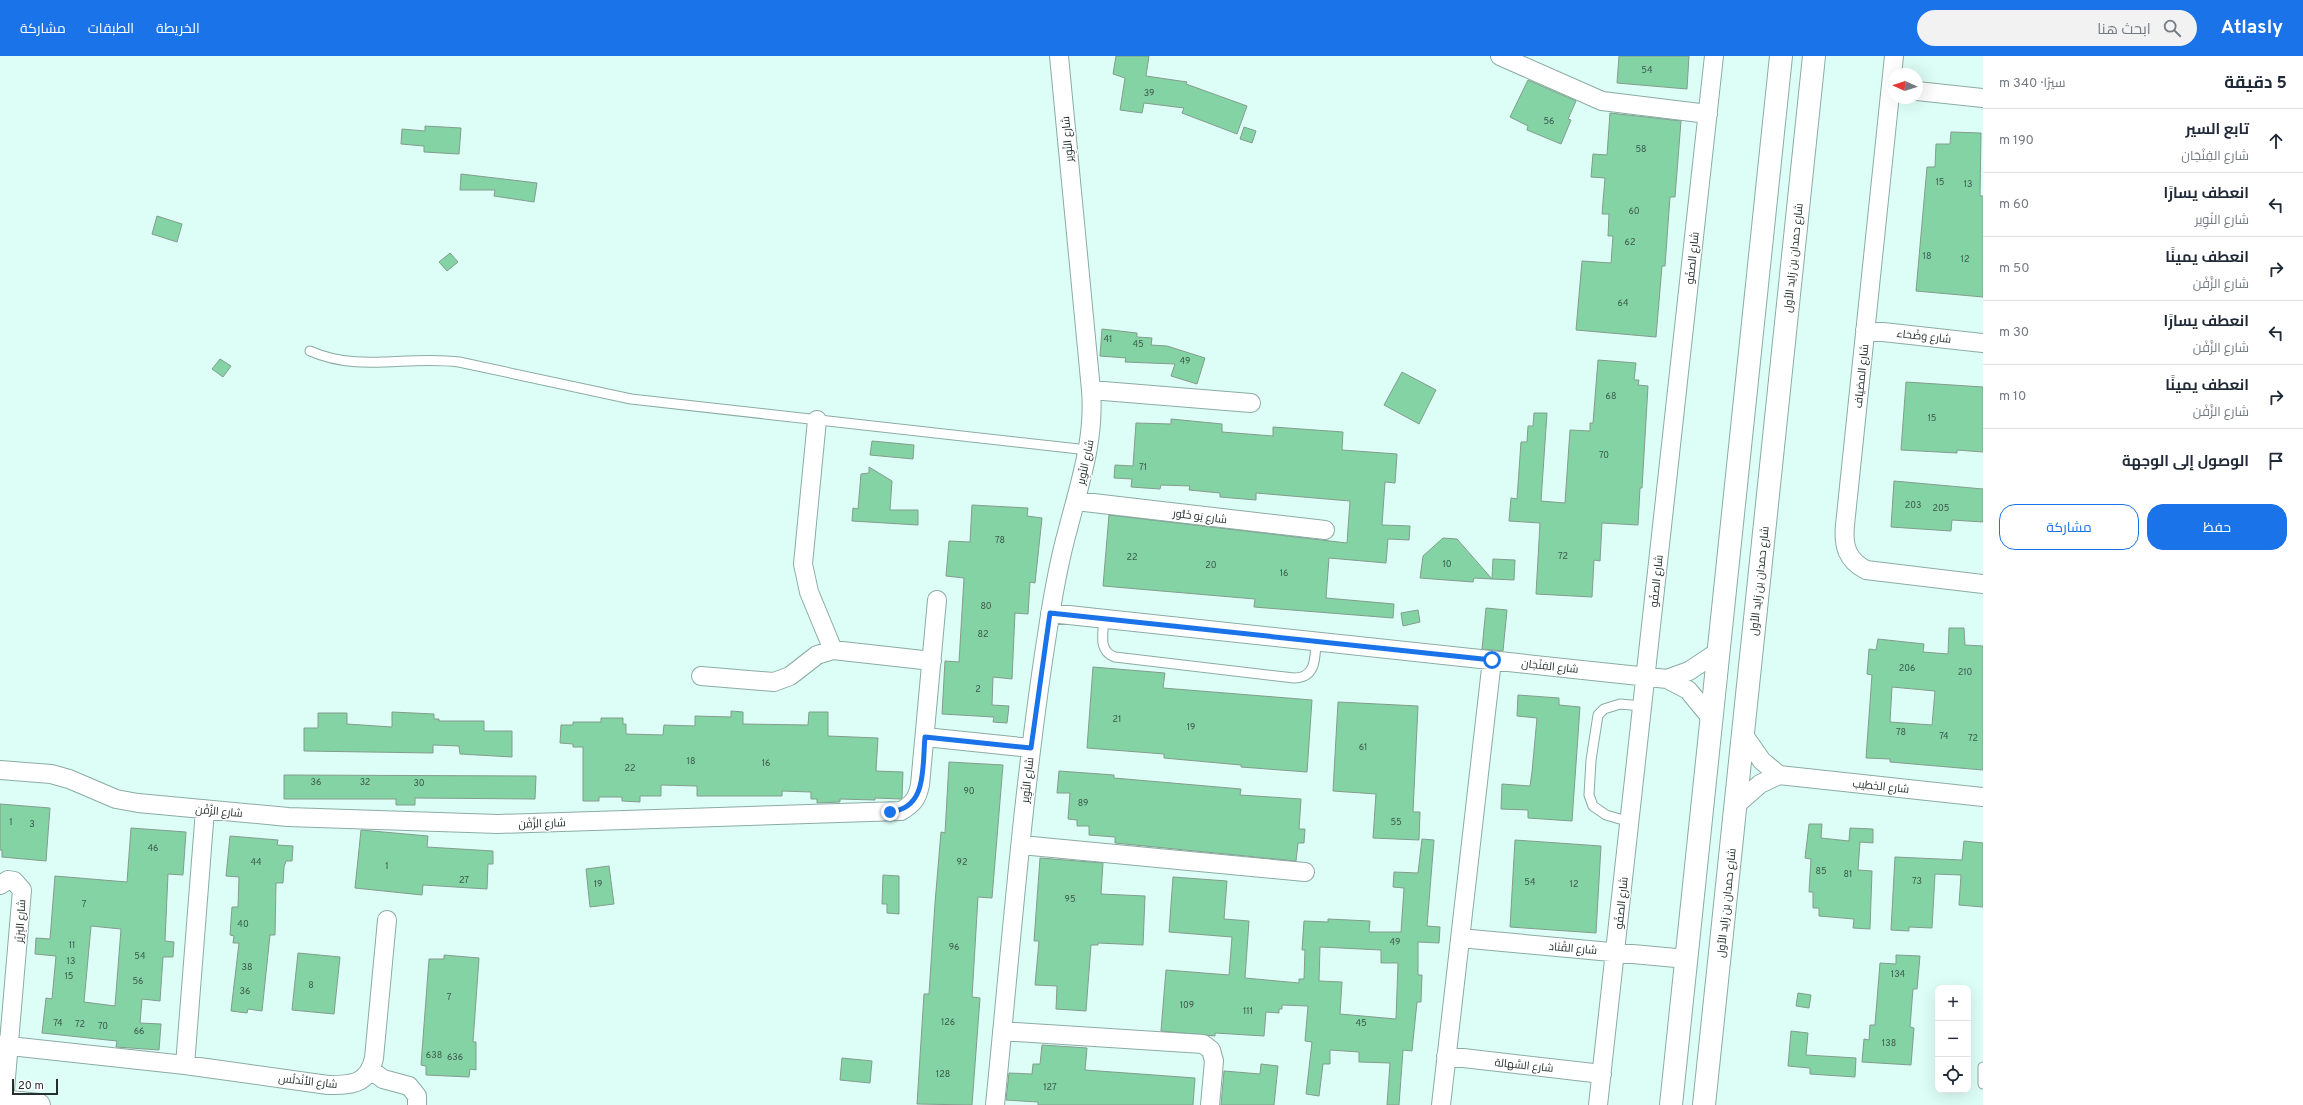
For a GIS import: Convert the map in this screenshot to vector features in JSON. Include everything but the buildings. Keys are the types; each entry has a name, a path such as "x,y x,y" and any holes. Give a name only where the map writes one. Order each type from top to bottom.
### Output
{"main road":[{"path":"1671,1105 1781,56"},
{"name":"شارع حمدان بن زايد الأول","path":"1704,1105 1814,56"},
{"path":"2,1101 39,1105"}],"street":[{"name":"شارع النُوِير","path":"995,1105 1031,748 1050,613 1065,540 1088,450 1092,423 1059,56"},
{"path":"1500,56 1602,101 1708,114"},
{"name":"شارع الصفُو","path":"1598,1105 1714,56"},
{"name":"شارع المضياف","path":"1893,68 1894,56"},
{"path":"1923,92 1983,98"},
{"name":"شارع المضياف","path":"1890,104 1845,526 1845,550 1851,559 1866,570 1983,584"},
{"name":"شارع وَضْحَاء","path":"1866,330 1983,342"},
{"path":"1090,390 1251,403"},
{"path":"817,420 803,564 809,592 833,650"},
{"name":"شارع يَو خَنُّور","path":"1076,501 1325,530"},
{"name":"شارع الزَّفْن","path":"0,770 51,774 69,779 116,799 138,803 288,817 498,824 901,811 911,805 917,797 925,737 937,600"},
{"name":"شارع الفِنْجَان","path":"1050,613 1667,679 1688,690 1712,719"},
{"path":"701,676 774,682 790,676 817,655 833,650 932,661"},
{"name":"شارع الفِنْجَان","path":"1667,679 1689,671 1719,651"},
{"path":"1441,1105 1492,660"},
{"path":"1736,805 1760,784 1779,775 1762,761 1743,734"},
{"path":"925,737 1031,748"},
{"name":"شارع الخَطِيب","path":"1779,775 1983,797"},
{"path":"185,1065 204,810"},
{"path":"1021,844 1305,872"},
{"name":"شارع البِرَيْر","path":"0,884 8,880 14,881 22,890 7,979 2,1101"},
{"path":"387,920 371,1070 383,1079 410,1086 417,1096 417,1105"},
{"name":"شارع القْنَاد","path":"1460,938 1687,959"},
{"path":"1002,1031 1203,1044 1211,1050 1214,1060 1210,1105"},
{"name":"شارع الأنْدَلُس","path":"4,1046 185,1065 328,1084 351,1084 362,1079 371,1070"},
{"name":"شارع السَّهالة","path":"1446,1056 1602,1074"}],"lane":[{"path":"310,350 326,358 355,363 434,359 459,362 631,399 1088,450"},
{"path":"1104,619 1102,644 1105,650 1115,657 1294,678 1306,676 1312,671 1316,642"},
{"path":"1630,822 1606,815 1593,806 1589,795 1591,760 1598,715 1604,709 1620,704 1642,706"},
{"path":"1983,1067 1983,1084"}],"route":[{"path":"890,812 901,811 911,805 917,797 920,785 925,737 1031,748 1050,613 1492,660"}]}
